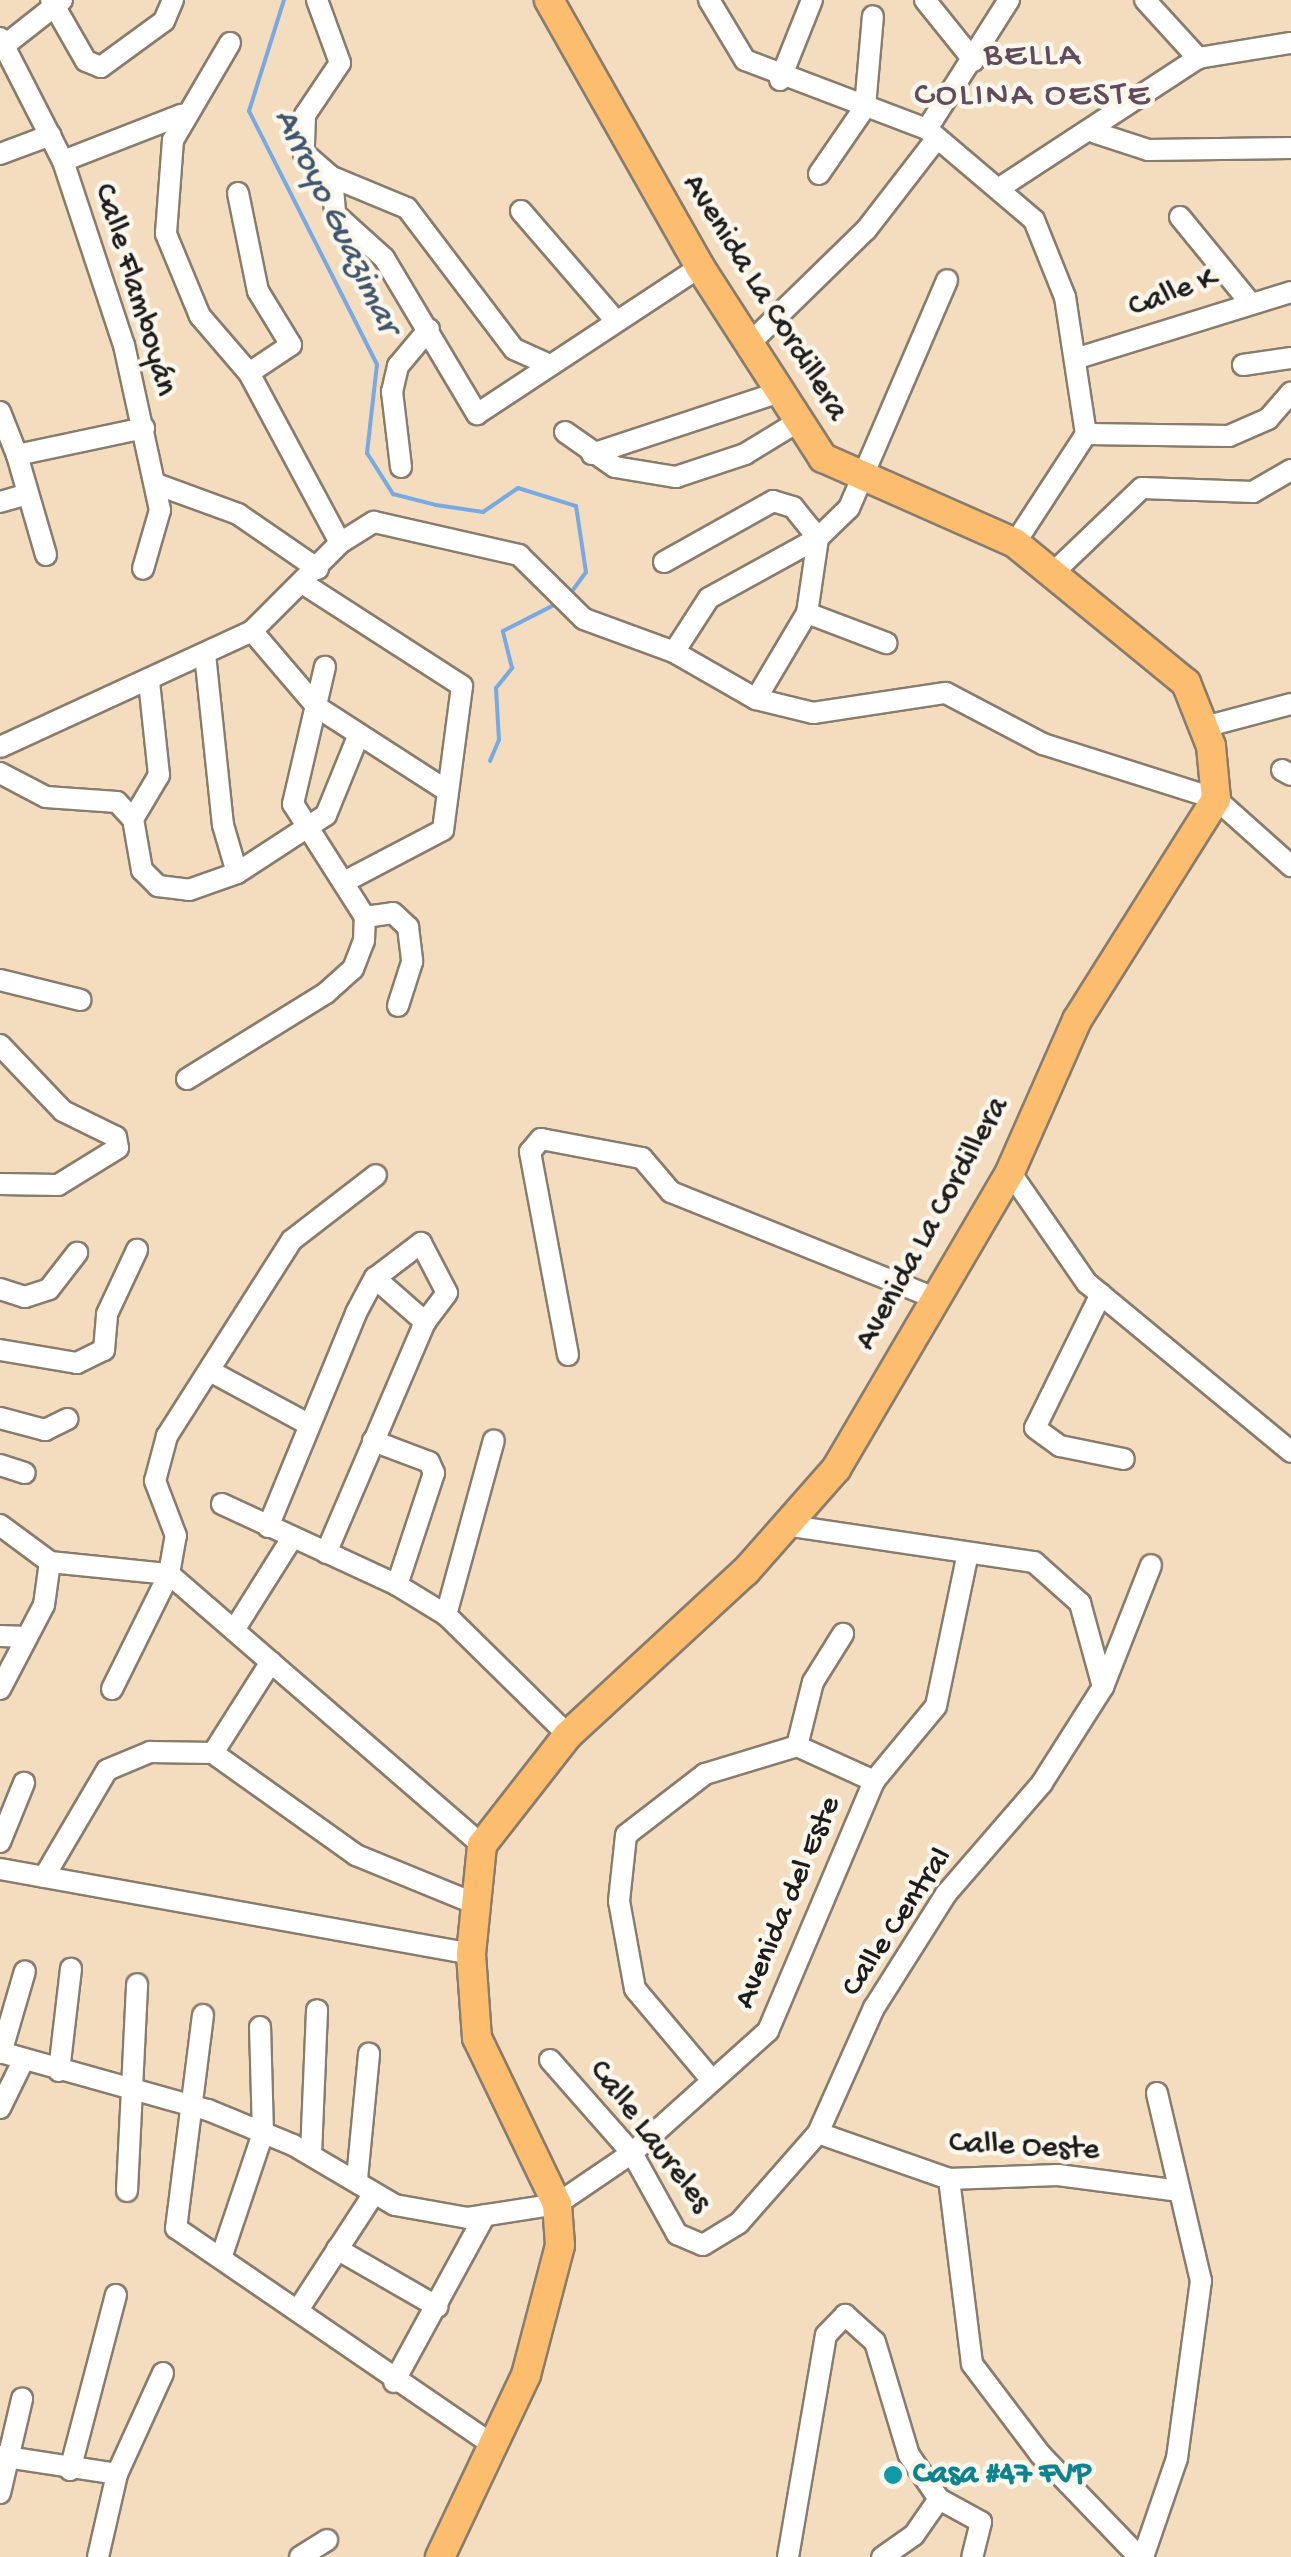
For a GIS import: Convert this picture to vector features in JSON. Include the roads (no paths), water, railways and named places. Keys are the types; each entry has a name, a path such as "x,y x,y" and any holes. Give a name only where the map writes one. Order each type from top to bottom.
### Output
{"main road":[{"name":"Avenida La Cordillera","path":"440,2557 494,2446 554,2287 557,2204 477,2038 471,1954 473,1903 482,1845 568,1735 792,1526 836,1469 932,1297 1010,1172 1077,1020 1216,799 1204,727 1186,683 1054,571 1014,543 823,458 796,423 700,267 549,0"}],"street":[{"path":"2,44 56,2 86,61 102,67 164,22 174,0"},
{"path":"317,0 340,63 298,134 304,153 332,177 407,208 514,349 545,363"},
{"path":"709,0 745,60 780,80 932,133 1034,220 1078,358 1086,434 1014,543"},
{"path":"780,80 812,0"},
{"path":"925,0 974,61"},
{"path":"749,344 866,230 932,133 1009,0"},
{"path":"1145,0 1198,58"},
{"path":"820,174 865,107 873,16"},
{"path":"998,189 1096,133 1198,58 1290,41"},
{"path":"230,43 181,115 166,234 200,316 249,373 340,543"},
{"name":"Calle Flamboyán","path":"2,44 62,161 144,428 156,484 159,533 142,569"},
{"path":"62,161 181,115"},
{"path":"1096,133 1148,150 1291,148"},
{"path":"0,154 50,136"},
{"path":"332,177 334,214 384,258 477,414 545,363 700,267"},
{"path":"238,193 258,291 291,345 249,373"},
{"path":"521,210 615,320"},
{"path":"1180,216 1247,299"},
{"path":"674,652 708,598 818,538 866,480 882,421 947,280"},
{"name":"Calle K","path":"1078,358 1247,299 1291,292"},
{"path":"402,467 392,392 398,366 429,329"},
{"path":"1243,365 1291,358"},
{"path":"592,454 780,392"},
{"path":"1086,434 1229,436 1268,419 1291,394"},
{"path":"0,412 46,554"},
{"path":"565,432 592,454 648,478 676,478 745,454 796,423"},
{"path":"17,455 144,428"},
{"path":"1054,571 1142,488 1253,492 1291,470"},
{"path":"156,484 238,514 311,576 462,686 436,838 346,881"},
{"path":"0,502 28,494"},
{"path":"664,562 774,500 793,507 818,538 806,612 756,699"},
{"path":"0,747 252,631 340,543 374,522 498,546 558,588 571,610 674,652 756,699 813,713 946,693 1043,744 1216,799 1290,862"},
{"path":"806,612 886,644"},
{"path":"252,631 317,707 356,739 446,790"},
{"path":"204,654 222,824 237,873"},
{"path":"187,1079 326,993 353,968 364,916 346,881 293,804 296,772 325,667"},
{"path":"148,681 159,775 133,819 142,870 158,886 189,890 237,873 331,808 356,739"},
{"path":"1204,727 1291,704"},
{"path":"0,774 46,797 99,795 133,819"},
{"path":"364,916 393,913 408,927 412,962 398,1006"},
{"path":"0,980 81,1000"},
{"path":"0,1044 62,1111 116,1137 118,1148 99,1168 40,1191 0,1184"},
{"path":"568,1355 530,1152 542,1139 642,1158 671,1192 932,1297"},
{"path":"1010,1172 1101,1294 1288,1444"},
{"path":"112,1690 169,1574 176,1536 155,1469 210,1371 292,1240 376,1175"},
{"path":"268,1527 306,1423 375,1278 422,1244 448,1287 425,1322 326,1553"},
{"path":"0,1350 77,1363 104,1350 107,1314 137,1250"},
{"path":"0,1290 25,1297 49,1289 77,1253"},
{"path":"375,1278 425,1322"},
{"path":"1101,1294 1035,1428 1060,1446 1124,1460"},
{"path":"210,1371 306,1423"},
{"path":"0,1418 45,1430 68,1419"},
{"path":"446,1615 494,1440"},
{"path":"373,1442 429,1462 434,1472 397,1585"},
{"path":"0,1465 26,1473"},
{"path":"222,1504 397,1585 446,1615 568,1735"},
{"path":"792,1526 1034,1562 1080,1603 1103,1687"},
{"path":"4,1536 50,1562 169,1574 236,1627 270,1662 482,1845"},
{"path":"236,1627 292,1538"},
{"name":"Avenida del Este","path":"557,2204 632,2153 710,2078 768,2031 874,1781 936,1706 968,1553"},
{"path":"0,1689 27,1637 50,1562"},
{"name":"Calle Central","path":"703,2244 739,2224 818,2133 874,2008 946,1894 1042,1784 1103,1687 1151,1565"},
{"path":"798,1746 813,1682 843,1634"},
{"path":"0,1636 27,1637"},
{"path":"214,1753 270,1662"},
{"path":"710,2078 635,1988 619,1902 626,1835 705,1774 798,1746 874,1781"},
{"path":"44,1877 107,1770 150,1752 214,1753 356,1855 473,1903"},
{"path":"0,1842 24,1783"},
{"path":"0,1869 471,1954"},
{"path":"59,2070 71,1969"},
{"path":"25,1970 1,2052 24,2062 192,2106 263,2133 357,2179 373,2196 485,2215 557,2204"},
{"path":"127,2191 137,1984"},
{"path":"311,2154 317,2010"},
{"path":"203,2015 176,2228 224,2252 394,2382 494,2446"},
{"path":"224,2252 263,2133 260,2027"},
{"path":"357,2179 369,2054"},
{"name":"Calle Laureles","path":"550,2060 632,2153 677,2234 703,2244"},
{"path":"0,2108 24,2062"},
{"path":"949,2179 972,2364 1040,2454 1141,2557 1177,2458 1200,2281 1172,2190 1157,2093"},
{"name":"Calle Oeste","path":"818,2133 949,2179 1058,2175 1172,2190"},
{"path":"298,2310 373,2196"},
{"path":"394,2382 485,2215"},
{"path":"337,2249 438,2307"},
{"path":"70,2470 116,2295"},
{"path":"788,2557 835,2318 856,2316 875,2342 910,2455 939,2499 981,2522 972,2557"},
{"path":"98,2557 117,2474 163,2373"},
{"path":"0,2494 5,2457 22,2399"},
{"path":"5,2457 70,2470 117,2474"},
{"path":"882,2557 914,2534 939,2499"},
{"path":"300,2557 328,2540"}],"waterway":[{"name":"Arroyo Guazimar","path":"284,0 249,111 377,364 367,453 393,494 436,505 483,512 518,488 576,506 586,572 570,594"},
{"name":"Arroyo Guazimar","path":"490,761 499,740 496,688 512,668 503,631 558,603"}],"place":[{"name":"Casa #47 FVP","path":"893,2475"}],"district":[{"name":"BELLA COLINA OESTE","path":"1033,77"}]}
